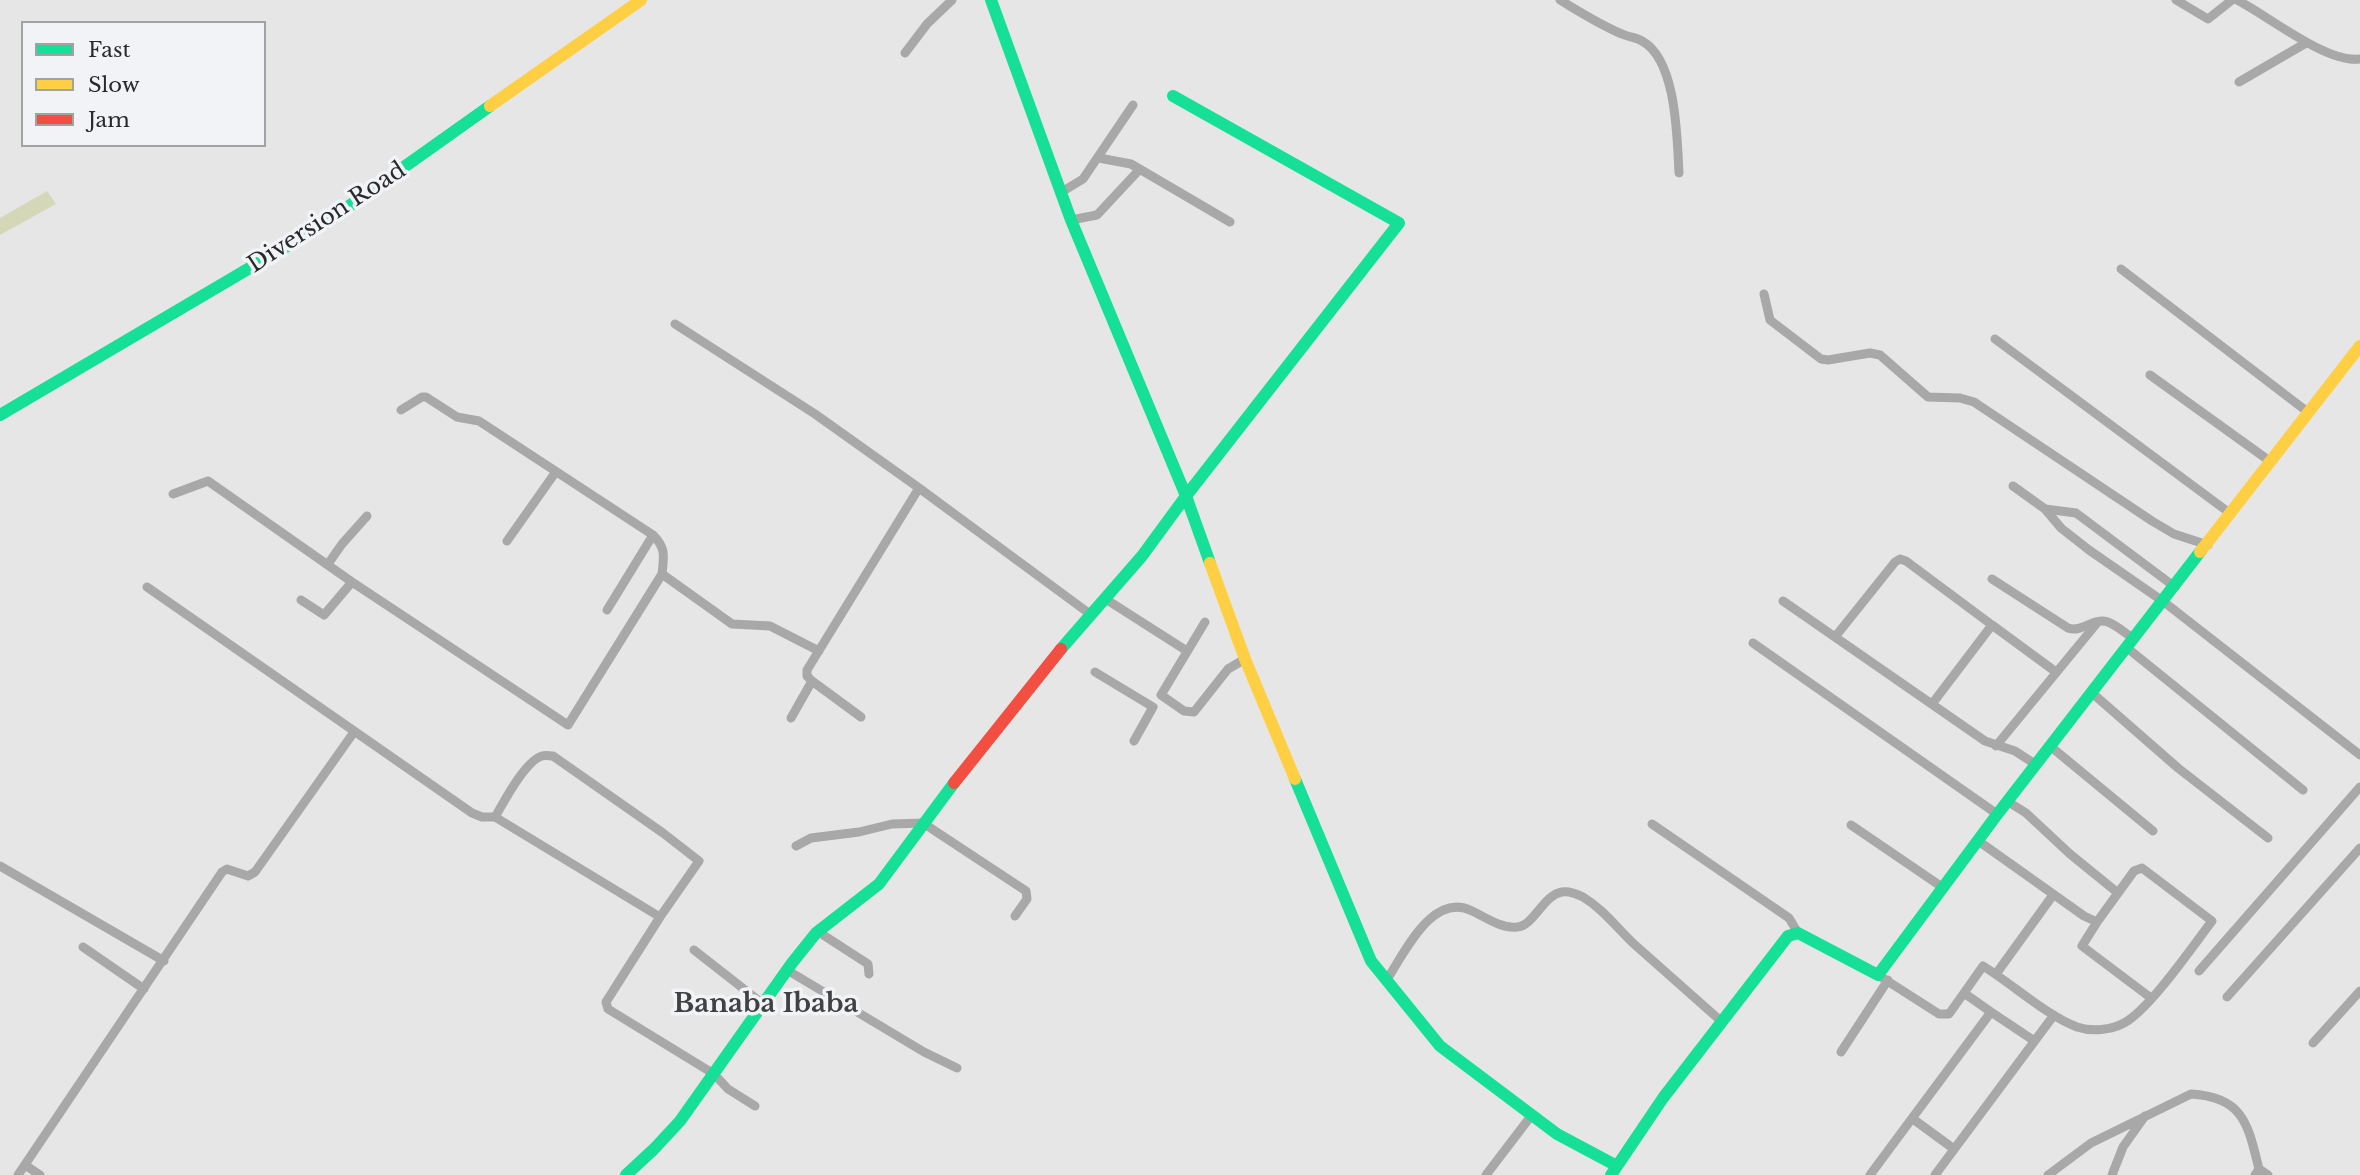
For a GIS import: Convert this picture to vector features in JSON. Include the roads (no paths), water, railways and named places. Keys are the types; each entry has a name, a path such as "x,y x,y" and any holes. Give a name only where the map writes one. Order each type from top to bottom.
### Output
{"main road":[{"name":"Diversion Road","path":"0,415 321,226 641,0"},
{"path":"992,0 1060,193 1186,496 1245,659 1371,961 1440,1046 1557,1135 1614,1170 1663,1098 1788,936 1798,933 1883,978 1942,887 1977,840 2360,346"},
{"path":"626,1175 650,1156 691,1107 817,931 879,884 923,823 1090,614 1142,556 1399,223 1173,96"}],"street":[{"path":"905,53 927,24 951,0"},
{"path":"1560,0 1622,34 1644,41 1657,57 1666,73 1676,120 1679,173"},
{"path":"2176,0 2208,19 2235,0 2306,43 2344,58 2360,59"},
{"path":"2239,82 2306,43"},
{"path":"1060,193 1083,179 1133,105"},
{"path":"1099,159 1123,161 1230,222"},
{"path":"1071,220 1097,215 1139,170"},
{"path":"2120,269 2309,413"},
{"path":"1764,294 1770,320 1815,356 1828,360 1870,353 1880,355 1928,397 1960,398 1974,402 2152,521 2174,534 2207,545"},
{"path":"675,324 815,414 1090,614"},
{"path":"1995,339 2231,514"},
{"path":"2150,375 2271,463"},
{"path":"173,494 208,481 352,582 568,725 662,574 665,554 663,545 479,421 457,418 426,397 401,410"},
{"path":"507,541 555,473"},
{"path":"2013,486 2045,509 2060,528 2088,550 2164,602 2360,755"},
{"path":"861,717 812,681 807,676 807,670 919,488"},
{"path":"2045,509 2076,513 2175,587"},
{"path":"328,564 368,516"},
{"path":"607,610 653,536"},
{"path":"1835,637 1900,559 2056,672"},
{"path":"662,574 732,624 770,626 819,650"},
{"path":"1992,579 2068,628 2081,629 2098,621 2108,622 2129,643 2303,790"},
{"path":"301,600 324,615 352,582"},
{"path":"147,587 472,813 482,817 495,817 660,917"},
{"path":"1104,598 1187,651"},
{"path":"1783,601 1985,741 2015,751 2035,764"},
{"path":"1996,746 2098,621"},
{"path":"1134,741 1205,622"},
{"path":"1932,704 1992,625"},
{"path":"1753,643 1997,814"},
{"path":"1161,695 1184,711 1194,712 1228,669 1245,659"},
{"path":"1095,672 1153,707"},
{"path":"791,718 812,681"},
{"path":"2091,692 2178,768 2268,838"},
{"path":"18,1175 222,872 227,869 248,876 255,872 354,732"},
{"path":"2050,746 2153,831"},
{"path":"495,817 514,784 541,756 553,756 568,764 699,861 660,917 606,1005 608,1009 714,1073 728,1089 755,1106"},
{"path":"2199,971 2360,787"},
{"path":"2007,801 2026,813 2118,893"},
{"path":"796,846 811,838 859,832 892,824 923,823 1026,891 1027,899 1015,916"},
{"path":"1652,824 1789,918 1798,933"},
{"path":"1852,825 1942,887"},
{"path":"1977,840 2053,895 2097,922"},
{"path":"2227,998 2360,848"},
{"path":"0,866 164,961"},
{"path":"1841,1052 1883,978 1939,1014 1945,1015 1965,993 1983,966 2054,1015 2077,1027 2094,1030 2126,1022 2151,998 2212,921 2142,868 2134,871 2082,946 2151,998"},
{"path":"1386,981 1426,920 1443,909 1468,908 1499,924 1517,928 1526,924 1546,901 1560,892 1572,892 1601,910 1722,1022"},
{"path":"1996,974 2053,895"},
{"path":"817,931 868,964 869,974"},
{"path":"82,947 145,989"},
{"path":"694,950 763,1004"},
{"path":"787,970 924,1052 957,1068"},
{"path":"2313,1043 2360,991"},
{"path":"1965,993 2033,1040"},
{"path":"1870,1175 1990,1012"},
{"path":"1935,1175 2054,1015"},
{"path":"2048,1175 2091,1143 2191,1094 2208,1095 2232,1106 2244,1118 2261,1173"},
{"path":"2112,1175 2123,1147 2147,1114"},
{"path":"1486,1175 1531,1116"},
{"path":"1913,1119 1954,1149"},
{"path":"25,1165 40,1175"}],"district":[{"name":"Banaba Ibaba","path":"766,1005"}]}
